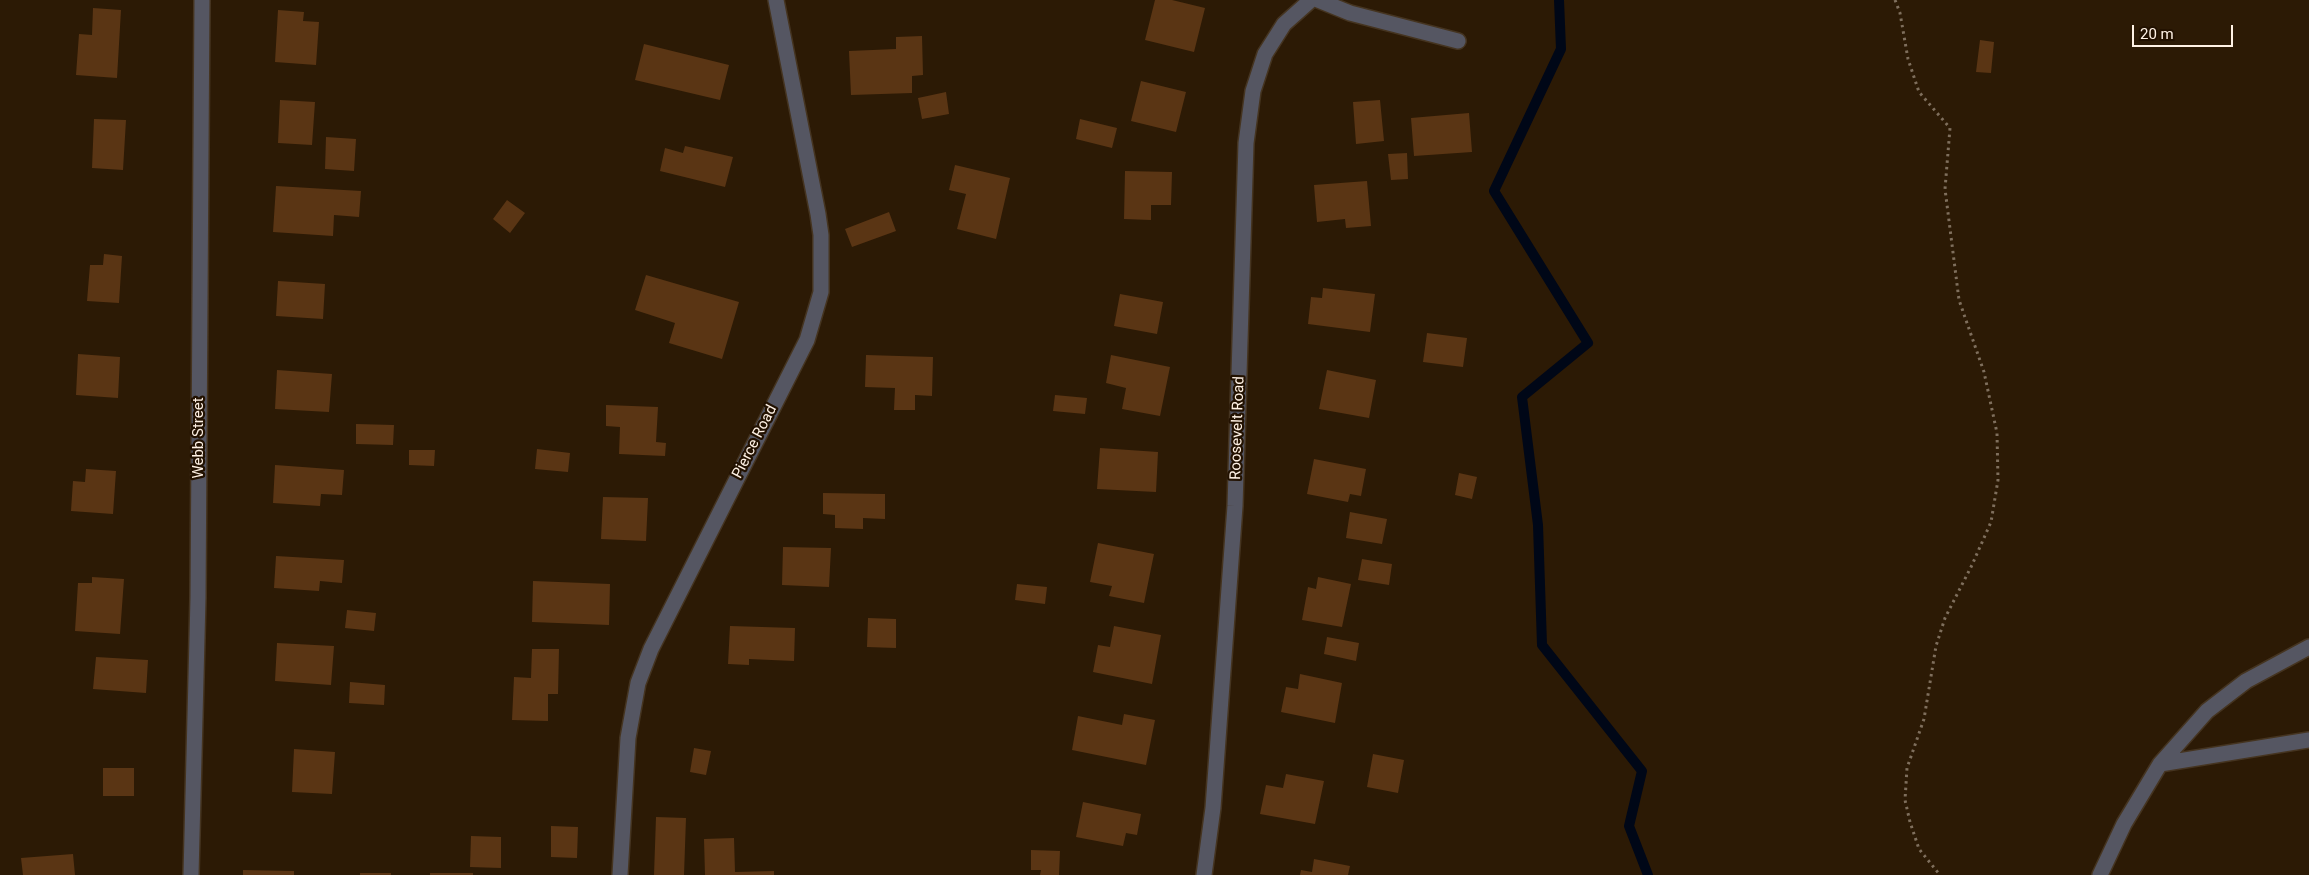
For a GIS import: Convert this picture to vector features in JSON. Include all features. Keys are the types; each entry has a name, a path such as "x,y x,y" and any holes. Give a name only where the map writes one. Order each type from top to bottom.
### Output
{"street":[{"name":"Webb Street","path":"191,875 198,588 202,0"},
{"name":"Pierce Road","path":"620,875 628,738 638,683 651,649 807,340 821,292 821,235 818,214 776,0"},
{"name":"Roosevelt Road","path":"1204,875 1213,808 1235,506 1246,142 1253,91 1265,54 1284,24 1311,0"},
{"path":"1318,0 1350,13 1458,41"},
{"path":"2100,875 2124,824 2160,764 2207,711 2246,681 2309,647"},
{"path":"2160,764 2309,740"}],"path":[{"path":"1895,0 1900,12 1908,59 1919,92 1950,128 1945,189 1958,291 1984,372 1997,433 1998,480 1991,522 1945,618 1936,646 1924,719 1907,768 1905,800 1910,822 1919,849 1940,875"}],"building":[{"path":"1155,0 1172,0 1205,8 1194,52 1145,40"},
{"path":"93,8 121,10 117,78 76,75 79,34 92,35"},
{"path":"278,10 304,12 303,21 319,22 316,65 275,62"},
{"path":"922,36 923,75 912,76 912,93 851,95 849,51 896,49 896,37"},
{"path":"1980,40 1994,42 1991,73 1976,72"},
{"path":"644,44 729,65 720,100 635,80"},
{"path":"1141,81 1186,92 1176,132 1131,121"},
{"path":"946,92 949,114 922,119 918,98"},
{"path":"280,100 315,102 312,145 278,143"},
{"path":"1380,100 1384,141 1356,144 1353,102"},
{"path":"1469,113 1472,152 1414,156 1411,118"},
{"path":"94,119 126,120 123,170 92,168"},
{"path":"1080,119 1117,128 1112,148 1076,139"},
{"path":"326,137 356,139 354,171 325,169"},
{"path":"685,146 733,157 725,187 660,171 665,148 683,153"},
{"path":"1407,153 1408,179 1391,180 1388,154"},
{"path":"955,165 1010,178 996,239 957,229 966,194 949,190"},
{"path":"1125,171 1172,172 1171,205 1151,205 1151,220 1124,219"},
{"path":"1367,181 1371,226 1346,228 1345,219 1317,222 1314,185"},
{"path":"276,186 361,191 359,217 334,215 333,236 273,232"},
{"path":"507,200 525,213 510,233 493,219"},
{"path":"889,212 896,231 852,247 845,229"},
{"path":"104,254 122,256 119,303 87,301 90,265 103,265"},
{"path":"646,275 739,302 722,359 669,343 675,323 635,310"},
{"path":"278,281 325,284 323,319 276,316"},
{"path":"1323,288 1375,294 1370,332 1308,324 1311,297 1322,298"},
{"path":"1120,294 1163,302 1157,334 1114,326"},
{"path":"1427,333 1467,338 1463,367 1423,362"},
{"path":"78,354 120,357 118,398 76,395"},
{"path":"866,355 933,357 932,396 915,395 915,410 894,410 895,388 865,387"},
{"path":"1111,355 1170,367 1160,416 1122,409 1126,388 1106,383"},
{"path":"277,370 332,374 329,412 275,409"},
{"path":"1327,370 1376,380 1369,418 1319,409"},
{"path":"1055,395 1087,398 1085,414 1053,411"},
{"path":"606,405 658,407 656,442 666,443 665,456 619,454 620,427 606,426"},
{"path":"356,424 394,425 393,445 356,444"},
{"path":"1100,448 1158,452 1156,492 1097,489"},
{"path":"537,449 570,453 568,472 535,469"},
{"path":"409,450 435,450 434,466 409,465"},
{"path":"1314,459 1366,469 1361,496 1350,494 1348,502 1307,494"},
{"path":"275,465 344,470 342,495 321,494 320,506 273,503"},
{"path":"86,469 116,471 113,514 71,511 73,481 85,482"},
{"path":"1459,473 1477,477 1472,499 1455,495"},
{"path":"823,493 885,494 885,519 863,518 863,529 835,528 835,515 823,514"},
{"path":"603,497 648,498 646,541 601,539"},
{"path":"1350,512 1387,519 1382,544 1346,538"},
{"path":"1098,543 1154,554 1144,603 1109,596 1112,586 1090,582"},
{"path":"783,547 831,548 829,587 782,585"},
{"path":"276,556 344,560 342,583 320,581 319,591 274,588"},
{"path":"1362,559 1392,564 1389,585 1358,580"},
{"path":"92,577 124,579 120,634 75,631 78,583 92,583"},
{"path":"1318,577 1351,584 1342,627 1302,620 1308,587 1316,589"},
{"path":"533,581 610,584 609,625 532,622"},
{"path":"1017,584 1047,587 1045,604 1015,600"},
{"path":"347,610 376,613 374,631 345,628"},
{"path":"868,618 896,619 896,648 867,647"},
{"path":"730,626 795,628 794,661 749,659 749,665 728,664"},
{"path":"1114,626 1161,635 1152,684 1093,672 1098,645 1110,647"},
{"path":"1327,637 1359,643 1356,661 1324,654"},
{"path":"277,643 334,646 331,685 275,681"},
{"path":"532,649 559,649 558,694 548,694 548,721 512,720 514,677 531,678"},
{"path":"96,657 148,660 146,693 93,689"},
{"path":"1300,674 1342,683 1335,723 1281,712 1286,687 1298,689"},
{"path":"350,682 385,685 384,705 349,703"},
{"path":"1124,714 1155,720 1146,765 1072,750 1078,716 1122,725"},
{"path":"694,748 711,751 706,775 690,772"},
{"path":"294,749 335,752 332,794 292,792"},
{"path":"1373,754 1404,760 1398,793 1367,787"},
{"path":"103,768 134,768 134,796 103,796"},
{"path":"1286,774 1324,781 1315,824 1260,814 1266,785 1283,788"},
{"path":"1083,802 1141,814 1137,835 1126,833 1123,846 1076,837"},
{"path":"656,817 686,818 684,875 654,875"},
{"path":"551,826 578,827 577,858 551,857"},
{"path":"471,836 501,837 501,868 470,867"},
{"path":"734,838 735,872 774,871 774,875 705,875 704,839"},
{"path":"1031,850 1060,851 1059,875 1040,875 1041,870 1031,870"},
{"path":"73,854 75,875 23,875 21,858"},
{"path":"1314,859 1350,866 1348,875 1300,875 1301,870 1312,872"},
{"path":"243,870 294,871 294,875 243,875"},
{"path":"360,873 391,873 391,875 360,875"},
{"path":"430,873 473,873 473,875 430,875"}],"waterway":[{"path":"1559,0 1561,49 1494,191 1588,343 1522,397 1538,525 1542,645 1642,771 1629,826 1648,875"}]}
